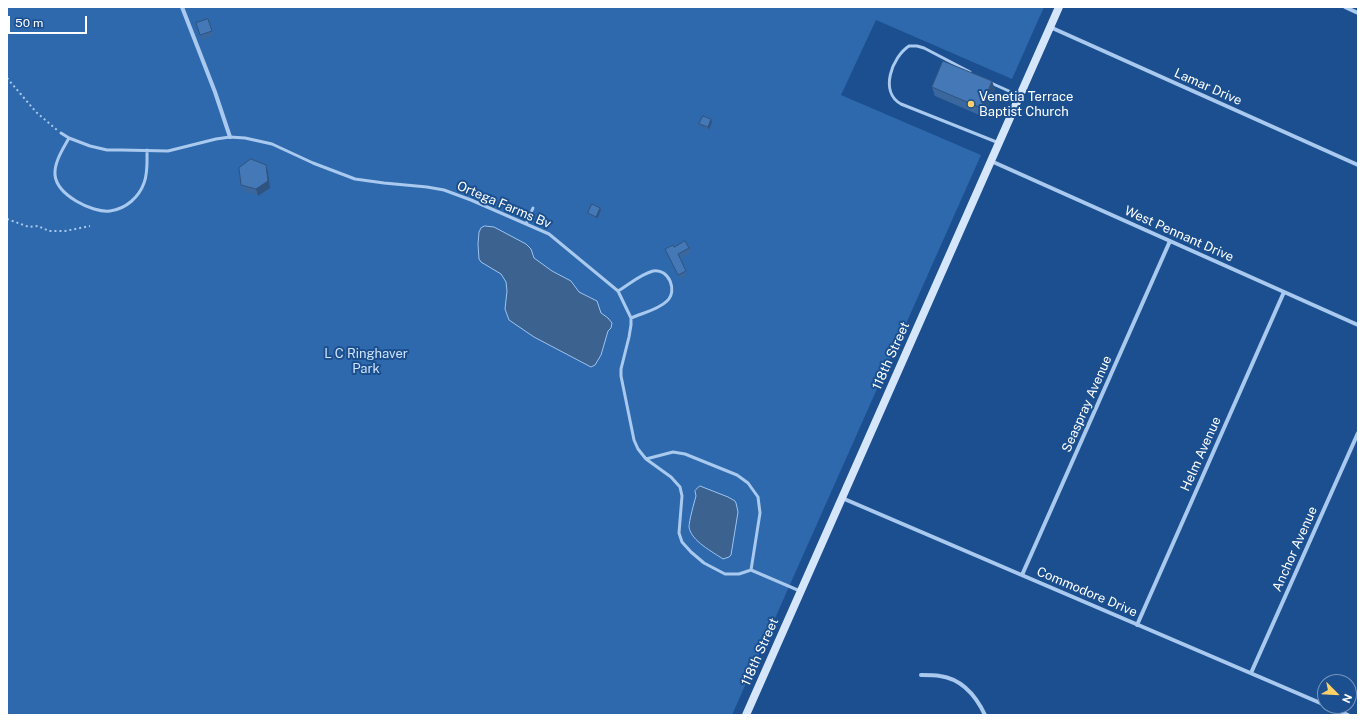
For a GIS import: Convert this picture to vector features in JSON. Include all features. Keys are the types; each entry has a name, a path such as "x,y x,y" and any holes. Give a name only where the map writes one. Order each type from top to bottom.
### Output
{"street":[{"path":"182,7 215,92 230,138"},
{"name":"118th Street","path":"746,715 1059,7"},
{"path":"1345,7 1358,13"},
{"name":"Lamar Drive","path":"1050,27 1358,165"},
{"name":"West Pennant Drive","path":"991,161 1358,325"},
{"name":"Seaspray Avenue","path":"1022,575 1170,241"},
{"name":"Helm Avenue","path":"1137,625 1284,292"},
{"name":"Anchor Avenue","path":"1251,673 1358,433"},
{"name":"Commodore Drive","path":"842,498 1317,702"},
{"path":"921,675 941,676 959,682 970,691 979,703 985,715"}],"lane":[{"path":"975,75 924,48 909,46 904,50 895,63 890,76 890,90 893,98 901,104 999,144"},
{"path":"991,83 1020,96"},
{"name":"Ortega Farms Bv","path":"61,133 69,138 90,146 107,150 168,151 216,139 245,138 272,144 313,163 355,179 427,186 444,190 472,200 549,234 618,291 631,318 630,337 621,369 621,376 634,440 638,449 646,459 672,478 680,487 682,496 679,533 682,542 704,563 725,574 739,574 751,570"},
{"path":"69,138 57,164 55,175 59,185 77,202 104,211 113,211 126,205 138,195 147,174 147,150"},
{"path":"526,224 533,208"},
{"path":"618,291 645,274 653,271 665,274 671,284 673,290 671,296 665,303 631,318"},
{"path":"646,459 673,452 685,454 737,475 748,483 758,497 760,513 751,570 800,592"}],"path":[{"path":"7,78 36,112 61,133"},
{"path":"7,219 29,227 38,226 49,231 65,231 90,226"}],"green space":[{"name":"L C Ringhaver Park","path":"7,7 1044,7 1012,79 876,20 841,95 981,155 732,715 7,715"}],"shaded area":[{"path":"485,226 494,227 526,244 531,249 534,258 552,271 571,281 579,292 597,301 601,313 612,323 601,355 595,365 591,367 534,337 509,320 505,309 507,291 506,282 501,274 481,262 479,259 479,232 481,228"},
{"path":"700,486 728,497 736,503 738,512 731,555 729,557 723,559 703,546 691,532 689,524 696,496 695,491"}],"building":[{"path":"208,19 212,31 200,35 196,23"},
{"name":"Venetia Terrace Baptist Church","path":"943,61 992,81 981,108 932,87"},
{"path":"703,116 711,119 708,127 699,124"},
{"path":"251,159 266,165 268,181 256,189 241,185 239,168"},
{"path":"592,204 600,208 596,217 588,213"},
{"path":"685,241 689,248 678,254 686,271 678,275 665,249 673,245 674,247"}],"place":[{"name":"Venetia Terrace Baptist Church","path":"971,104"}]}
